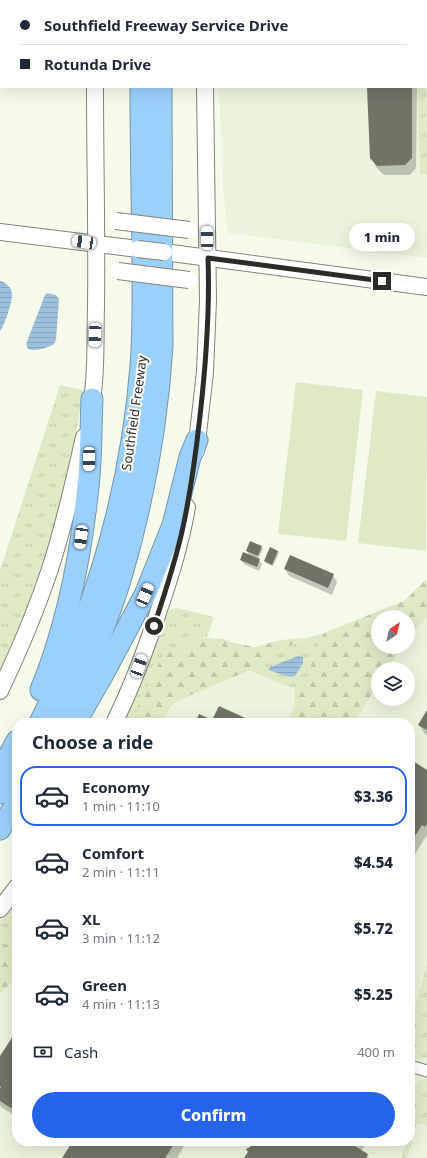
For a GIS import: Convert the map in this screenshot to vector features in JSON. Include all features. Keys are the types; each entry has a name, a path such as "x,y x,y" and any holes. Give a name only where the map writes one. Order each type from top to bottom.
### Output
{"highway":[{"name":"Southfield Freeway","path":"42,718 60,682 92,603 102,573 126,474 135,425 143,338 141,88"},
{"name":"Southfield Freeway","path":"64,718 92,656 121,577 135,527 153,436 162,347 161,88"},
{"path":"28,718 50,668 60,640 71,599 89,476 92,399"},
{"path":"78,718 145,595 173,525 190,457 197,440"},
{"path":"0,772 12,750"},
{"path":"0,793 12,773"},
{"path":"0,829 12,811"},
{"path":"0,846 12,829"}],"main road":[{"path":"0,691 25,636 49,571 72,492 92,399 97,243 95,88"},
{"path":"116,718 137,672 164,595 183,527 197,440 205,372 208,300 200,257 207,212 204,88"},
{"path":"96,198 107,216 116,221 189,230 200,225 207,212"},
{"path":"0,232 97,243 427,287"},
{"path":"96,292 102,280 109,274 118,271 189,280 197,284 204,291 208,300"},
{"path":"0,909 12,893"}],"street":[{"path":"415,1067 427,1071"}],"shaded area":[{"path":"219,88 427,88 427,258 228,233 223,189"},
{"path":"427,579 427,1158 0,1158 0,917 12,902 12,1146 415,1146 415,718 136,718 305,638 324,633 371,614 371,654 415,654 415,610 382,610 404,601"}],"green space":[{"path":"417,88 426,88 427,174 420,174"},
{"path":"296,382 363,390 346,541 278,534"},
{"path":"60,385 83,390 68,484 45,563 26,617 0,675 0,571"},
{"path":"376,391 427,397 426,551 358,543"},
{"path":"427,579 427,618 415,630 415,610 382,610 404,601"},
{"path":"178,608 214,617 207,637 194,638 188,644 183,656 179,660 175,660 133,718 122,718 165,615 170,609"},
{"path":"371,614 371,654 397,654 391,662 371,662 371,695 357,718 289,718 295,704 294,689 307,679 324,633"},
{"path":"324,633 307,679 294,689 251,671 276,652 304,639"},
{"path":"197,637 224,639 254,647 281,640 305,638 275,653 247,672 177,701 170,707 165,718 132,718 166,649 168,648 171,650 175,660 179,660 184,654 188,644"},
{"path":"12,904 12,936 10,941 0,947 0,920"},
{"path":"12,936 12,981 0,993 0,947 10,941"},
{"path":"427,965 427,1058 415,1059 415,1008"},
{"path":"427,1079 427,1120 426,1125 417,1123 415,1130 415,1087 420,1080"},
{"path":"405,1146 410,1146 407,1158 401,1158"}],"water":[{"path":"0,281 8,286 12,294 8,313 0,331"},
{"path":"47,293 56,295 59,299 56,340 53,345 44,348 37,350 28,349 26,344"},
{"path":"298,656 303,657 303,663 295,676 290,677 268,670 270,667"}],"building":[{"path":"367,88 412,88 412,158 405,165 377,166 370,158"},
{"path":"250,541 262,546 258,556 246,551"},
{"path":"270,547 278,551 272,565 264,561"},
{"path":"243,552 260,559 257,567 240,560"},
{"path":"290,555 334,574 328,588 284,569"},
{"path":"219,706 245,718 213,718"},
{"path":"427,710 427,730 418,725"},
{"path":"199,714 208,718 197,718"},
{"path":"415,762 427,770 427,824 425,827 422,825 415,836"},
{"path":"12,1038 12,1109 0,1101 0,1056"},
{"path":"70,1146 173,1146 165,1158 62,1158"},
{"path":"355,1146 368,1154 366,1158 244,1158 248,1152 246,1149 250,1147"}],"route":[{"path":"154,626 183,527 197,440 208,333 208,258 382,281"}]}
